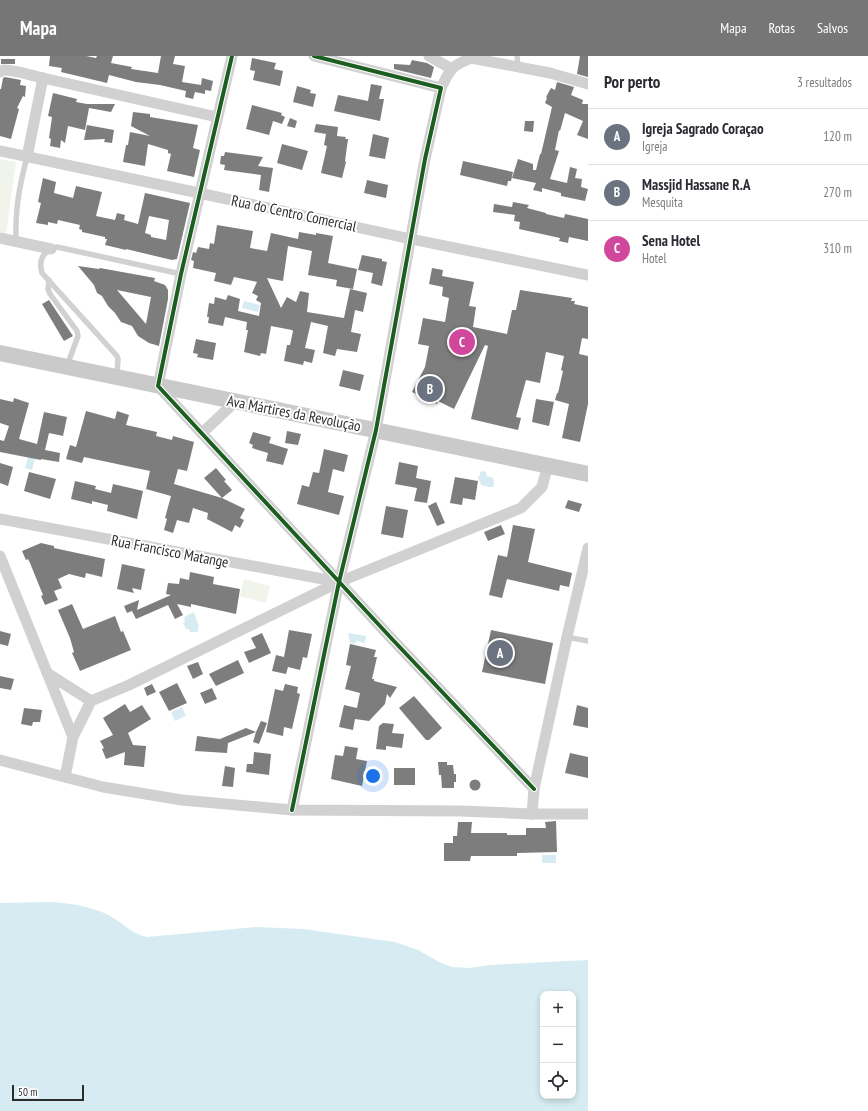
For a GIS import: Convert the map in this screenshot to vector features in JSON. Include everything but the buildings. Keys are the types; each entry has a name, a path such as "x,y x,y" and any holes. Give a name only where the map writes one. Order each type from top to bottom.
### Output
{"street":[{"path":"232,56 199,193 158,386 339,582 534,789"},
{"path":"314,56 338,58 441,88"},
{"path":"429,56 450,68"},
{"path":"292,810 339,582 376,430 412,239 425,160 441,88 450,68 471,58 518,62 588,84"},
{"path":"0,72 2,70 11,70 25,75 217,117"},
{"path":"26,157 43,78"},
{"name":"Rua do Centro Comercial","path":"0,152 588,275"},
{"path":"0,238 51,249"},
{"name":"Ava Mártires da Revolução","path":"0,353 548,466 587,471"},
{"path":"202,433 235,402"},
{"path":"65,777 73,737 91,701 130,686 339,582 521,508 542,487 548,466"},
{"name":"Rua Francisco Matange","path":"0,519 339,582"},
{"path":"532,814 534,789 588,548"},
{"path":"0,556 73,737"},
{"path":"47,673 91,701"},
{"path":"0,760 103,787 182,800 292,810 462,811 532,814 588,814"}],"lane":[{"path":"16,241 15,218 18,193 26,157"},
{"path":"117,377 117,356 42,273 40,266 41,259 51,249 57,247 181,274"},
{"path":"49,280 48,289 50,294 77,331 78,336 67,367"},
{"path":"567,637 588,642"}],"shaded area":[{"path":"0,159 16,162 6,233 0,232"},
{"path":"244,579 270,586 266,603 240,596"}],"water":[{"path":"244,301 260,305 258,312 242,308"},
{"path":"28,457 35,459 32,470 25,468"},
{"path":"480,472 486,472 487,476 493,478 493,487 481,485 478,477"},
{"path":"194,612 199,627 198,632 190,632 189,629 186,629 183,623 185,621 184,617"},
{"path":"348,633 366,636 365,643 357,641 354,644 350,643"},
{"path":"182,707 186,716 175,721 171,712"},
{"path":"542,855 556,855 556,863 542,863"},
{"path":"50,902 80,906 103,913 142,936 147,937 256,927 303,929 395,942 418,950 441,963 452,967 469,968 490,965 588,960 588,1111 0,1111 0,903"}],"cycle path":[{"path":"232,56 181,274 158,386 392,639 534,789"},
{"path":"292,810 339,582 376,430 425,159 441,88 314,56"}],"place":[{"name":"Sena Hotel","path":"462,342"},
{"name":"Massjid Hassane R.A","path":"430,389"},
{"name":"Igreja Sagrado Coraçao","path":"500,653"}]}
